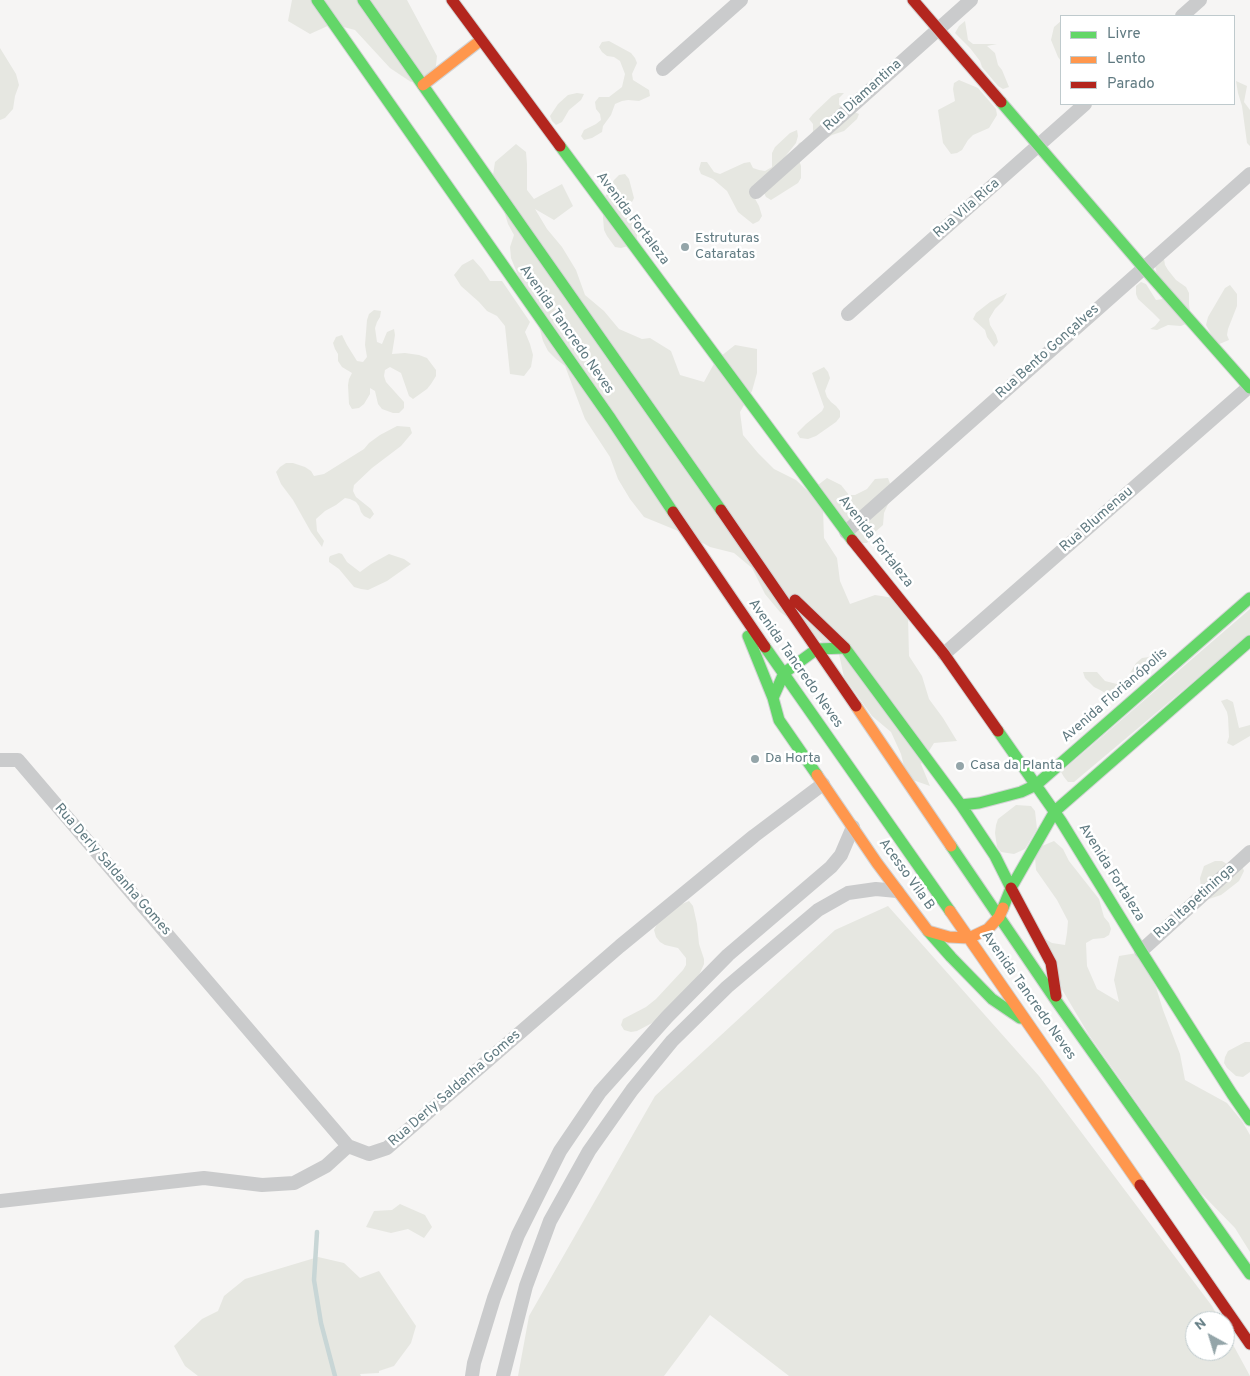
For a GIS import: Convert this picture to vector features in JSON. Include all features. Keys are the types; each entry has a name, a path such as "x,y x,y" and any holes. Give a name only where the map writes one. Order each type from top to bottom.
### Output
{"main road":[{"name":"Avenida Tancredo Neves","path":"317,0 611,420 733,602 1031,1026 1250,1344"},
{"name":"Avenida Tancredo Neves","path":"362,0 765,572 1057,1002 1250,1274"},
{"name":"Avenida Fortaleza","path":"452,0 846,532 944,654 1055,811 1141,951 1250,1120"},
{"path":"913,0 1143,267 1250,387"},
{"path":"423,85 481,40"},
{"path":"765,572 845,648 961,805 995,856 1052,963 1057,1002"},
{"name":"Avenida Florianópolis","path":"961,805 988,801 1021,792 1036,785 1250,598"},
{"name":"Acesso Vila B","path":"733,602 773,698 779,720 897,891 928,930 949,937 969,938"},
{"path":"969,938 988,929 999,916 1011,888 1055,811 1250,641"},
{"path":"773,698 784,673 817,649 845,648"},
{"path":"928,930 992,999 1031,1026"}],"street":[{"path":"663,69 741,0"},
{"name":"Rua Diamantina","path":"756,192 971,0"},
{"path":"1183,15 1200,0"},
{"name":"Rua Vila Rica","path":"848,314 1084,105"},
{"name":"Rua Bento Gonçalves","path":"846,532 1250,174"},
{"name":"Rua Blumenau","path":"944,654 1250,387"},
{"name":"Rua Derly Saldanha Gomes","path":"0,760 18,760 348,1146 369,1154 387,1148 620,946 754,836 823,784"},
{"path":"472,1376 474,1363 494,1298 518,1235 560,1151 600,1092 667,1017 728,955 831,867 842,855 853,827"},
{"name":"Rua Itapetininga","path":"1141,951 1250,852"},
{"path":"503,1376 526,1286 550,1221 588,1151 632,1090 672,1041 727,988 818,910 848,893 876,889 897,891"},
{"path":"0,1201 204,1178 262,1184 294,1183 326,1166 348,1146"}],"shaded area":[{"path":"292,0 407,0 437,56 435,74 411,82 390,68 355,30 332,24 310,34 288,21"},
{"path":"965,21 968,40 973,44 997,44 987,46 995,53 998,65 1009,87 1003,89 998,86 982,67 980,61 970,48 955,33"},
{"path":"1060,22 1060,60 1051,40 1054,27"},
{"path":"609,41 631,53 635,58 637,63 632,74 633,80 649,90 650,96 639,101 628,100 615,104 611,115 603,126 602,132 584,140 581,136 584,130 601,120 595,102 599,97 609,97 622,87 625,74 620,61 614,57 607,56 599,47 602,42"},
{"path":"0,48 16,74 19,85 13,109 5,118 0,120"},
{"path":"959,80 978,88 996,109 997,115 989,128 973,135 962,150 951,154 943,143 938,110 955,101 954,83"},
{"path":"1236,81 1247,86 1244,102 1250,110 1250,146 1247,143 1242,106"},
{"path":"844,93 839,98 839,105 859,114 857,119 844,131 832,135 807,151 799,160 801,178 798,183 771,200 766,197 763,191 753,195 762,216 759,221 753,224 738,212 727,191 713,179 701,174 699,169 701,162 707,162 714,172 720,174 750,162 753,168 765,171 772,167 772,153 775,147 790,133 797,130 796,143 784,158 791,156 799,143 810,137 813,131 813,124 809,119 832,96"},
{"path":"584,94 581,100 569,110 562,122 556,125 550,116 558,104 568,95"},
{"path":"516,144 526,152 527,190 534,199 562,184 573,206 554,220 535,209 576,270 585,295 604,311 619,329 642,339 650,338 671,351 680,375 704,382 716,360 735,345 757,349 757,373 752,391 740,412 743,435 774,469 796,480 814,497 818,485 827,478 841,485 849,495 855,495 867,489 875,479 888,478 892,489 884,513 883,525 867,543 856,543 823,509 824,538 837,558 840,581 850,604 875,595 894,598 908,617 909,656 922,676 929,699 957,741 934,743 921,764 930,786 907,778 901,754 891,732 872,716 844,677 839,654 780,612 765,594 752,568 734,553 710,547 688,535 644,517 630,499 618,479 610,457 585,419 565,366 548,351 543,341 511,258 510,247 514,235 508,224 493,175 495,162"},
{"path":"625,174 629,179 634,198 629,208 637,231 637,239 628,246 621,248 615,247 607,236 604,230 603,217 605,197 608,191 619,175"},
{"path":"473,259 490,281 502,281 530,322 525,332 533,355 531,367 524,376 510,374 505,326 497,316 487,311 461,286 454,275 462,265"},
{"path":"1164,259 1168,270 1176,280 1186,287 1189,293 1191,317 1188,323 1181,326 1168,325 1157,330 1150,329 1160,320 1138,299 1136,286 1141,282 1146,284 1156,300 1163,299 1154,262"},
{"path":"1230,285 1237,294 1237,306 1228,329 1227,335 1229,340 1217,345 1206,325 1208,317 1225,288"},
{"path":"1007,293 989,319 998,342 994,347 987,337 985,330 973,319 976,313 990,302"},
{"path":"374,310 381,311 375,328 377,342 382,344 387,332 394,329 392,354 419,355 427,358 436,370 436,376 431,384 413,399 409,396 401,373 390,367 385,370 386,382 404,402 404,408 399,413 382,409 378,404 375,391 370,388 370,394 364,404 359,408 352,409 349,404 348,385 352,373 342,367 338,361 338,354 333,343 336,337 342,335 357,361 363,362 367,357 365,345 367,320 369,314"},
{"path":"824,367 830,378 825,391 827,397 840,411 840,417 816,436 808,439 800,438 797,433 824,407 812,373"},
{"path":"397,426 410,427 412,433 401,446 372,468 354,485 353,491 356,497 371,509 374,514 370,519 364,516 356,502 345,498 316,519 317,531 324,541 322,547 281,484 276,472 286,463 293,463 305,467 314,476 324,474 364,449 380,435"},
{"path":"339,553 360,572 389,554 404,559 411,564 387,581 368,590 361,589 354,587 339,569 329,562 330,556"},
{"path":"1250,609 1250,634 1074,782 1068,782 1061,772"},
{"path":"1149,657 1147,667 1112,691 1105,693 1094,687 1085,678 1083,672 1097,672 1105,681 1117,684 1129,675 1136,663 1142,658"},
{"path":"1227,699 1233,702 1239,728 1250,725 1250,736 1233,746 1227,743 1229,737 1228,717 1221,701"},
{"path":"1016,805 1031,806 1035,811 1037,829 1025,849 1014,854 1001,852 997,847 996,825 998,819"},
{"path":"1054,841 1063,849 1069,861 1099,899 1104,917 1111,929 1109,935 1104,938 1093,939 1086,943 1087,966 1097,989 1119,1002 1114,980 1119,956 1137,953 1156,987 1180,1054 1185,1080 1227,1103 1242,1121 1250,1135 1250,1252 1235,1228 1199,1191 1089,1035 1025,927 1052,943 1065,945 1068,921 1057,900 1036,870 1035,857 1042,846"},
{"path":"1215,861 1222,861 1227,864 1240,861 1244,871 1239,881 1221,895 1209,899 1204,897 1201,892 1200,878 1204,866"},
{"path":"689,901 693,906 699,944 704,959 700,973 693,984 654,1022 637,1031 624,1030 621,1025 623,1019 646,1007 656,999 686,965 686,958 678,948 660,942 654,930 657,924 677,906"},
{"path":"888,906 1039,1076 1212,1306 1215,1311 1185,1311 1185,1361 1235,1361 1235,1348 1250,1376 789,1376 710,1315 664,1376 518,1376 529,1316 655,1096 835,930"},
{"path":"1245,1042 1250,1042 1250,1072 1243,1077 1236,1076 1224,1063 1225,1057 1228,1051"},
{"path":"400,1204 425,1215 432,1227 424,1238 408,1229 391,1233 366,1227 374,1211 392,1210"},
{"path":"318,1257 344,1263 360,1278 379,1271 416,1326 411,1343 394,1366 379,1371 379,1373 360,1374 361,1376 198,1376 185,1366 174,1346 202,1319 218,1311 224,1296 245,1279"}],"waterway":[{"path":"317,1232 314,1280 321,1323 335,1376"}],"traffic: fast":[{"path":"317,0 611,419 673,512"},
{"path":"363,0 721,510"},
{"path":"1001,102 1250,388"},
{"path":"560,146 852,540"},
{"path":"961,805 979,803 1021,792 1036,785 1250,598"},
{"path":"748,636 773,698"},
{"path":"1003,908 1011,888 1055,811 1250,641"},
{"path":"765,647 950,911"},
{"path":"817,775 779,720 773,698 784,673 817,649 845,648 961,805 995,856 1011,888"},
{"path":"998,731 1061,821 1141,951 1250,1120"},
{"path":"951,846 1057,1002 1250,1274"},
{"path":"928,931 992,999 1020,1018"}],"traffic: slow":[{"path":"423,85 481,40"},
{"path":"856,706 951,846"},
{"path":"817,775 877,863 928,931 949,937 969,938 988,929 999,917 1003,908"},
{"path":"950,911 1140,1185"}],"traffic: jam":[{"path":"452,0 560,146"},
{"path":"913,0 1001,102"},
{"path":"721,510 856,706"},
{"path":"673,512 765,647"},
{"path":"852,540 944,654 998,731"},
{"path":"795,600 845,648"},
{"path":"1011,888 1051,963 1056,996"},
{"path":"1140,1185 1250,1344"}],"place":[{"name":"Estruturas Cataratas","path":"685,247"},
{"name":"Da Horta","path":"755,759"},
{"name":"Casa da Planta","path":"960,766"}]}
